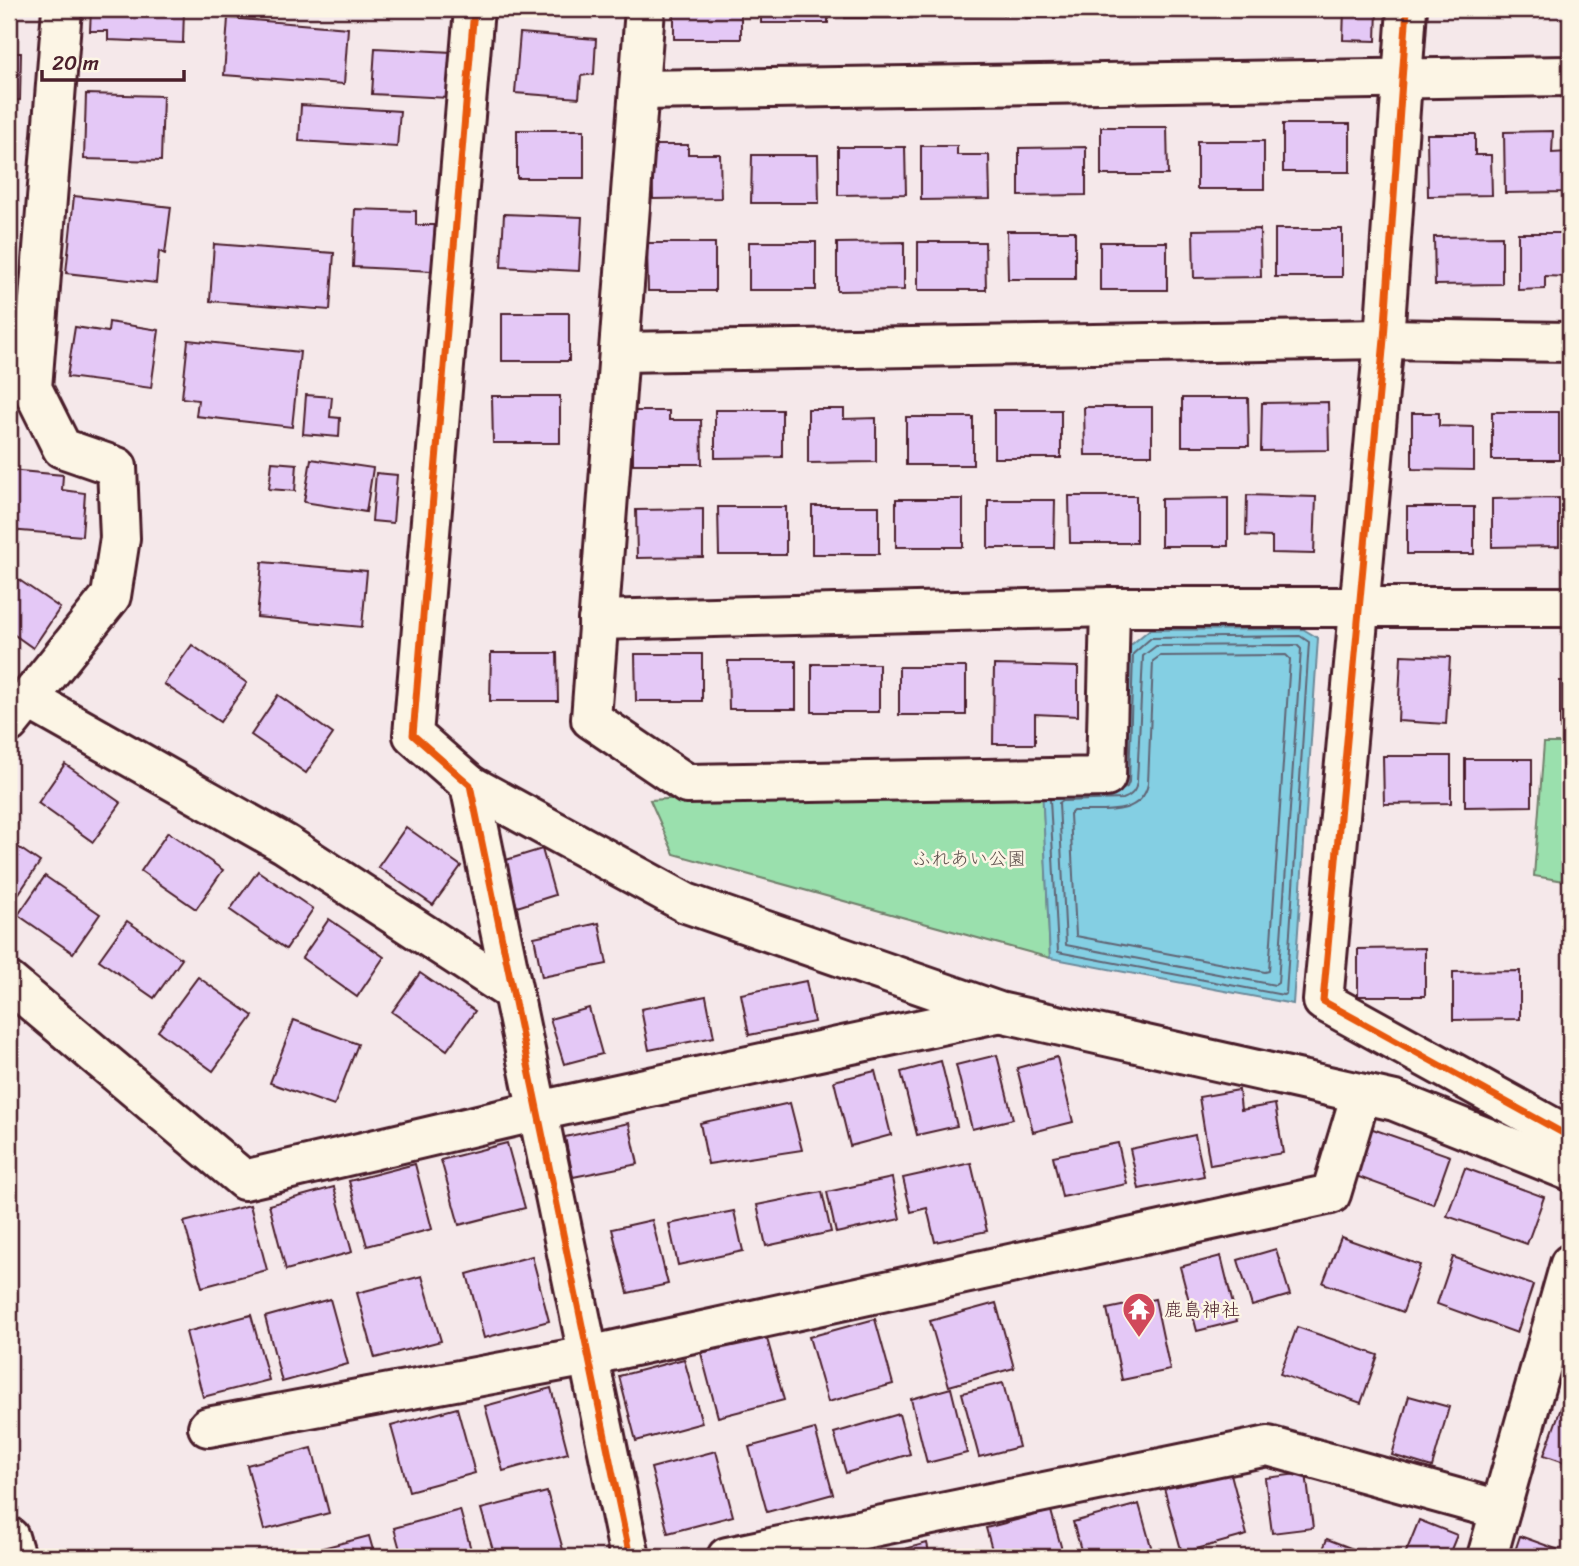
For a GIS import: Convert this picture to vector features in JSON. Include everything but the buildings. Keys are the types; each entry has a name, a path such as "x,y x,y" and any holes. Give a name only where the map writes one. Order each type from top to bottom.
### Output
{"street":[{"path":"62,9 32,388 62,448 117,467 120,538 111,596 18,711 285,844 513,992"},
{"path":"474,9 413,735 470,785 685,904 999,1013 1395,1101 1570,1171"},
{"path":"645,9 591,719 687,784 1107,777 1110,607"},
{"path":"1407,9 1384,339 1323,1002 1570,1137"},
{"path":"639,90 1570,76"},
{"path":"618,352 1384,339 1570,342"},
{"path":"598,620 1110,607 1570,607"},
{"path":"470,785 630,1557"},
{"path":"9,982 244,1180 538,1111 999,1013"},
{"path":"208,1427 589,1356 1331,1194 1361,1094"},
{"path":"1487,1557 1570,1264"},
{"path":"727,1557 1268,1446 1500,1510"},
{"path":"9,1537 15,1557"}],"green space":[{"path":"1544,743 1570,743 1570,882 1534,876"},
{"name":"ふれあい公園","path":"1042,778 1050,958 674,854 650,800"}],"water":[{"path":"1303,629 1318,638 1293,1004 1050,958 1042,786 1121,783 1126,649 1149,630"}],"cycle path":[{"path":"474,9 413,735 470,785 630,1557"},
{"path":"1407,9 1384,339 1323,1001 1570,1137"}],"place":[{"name":"鹿島神社","path":"1139,1339"}]}
